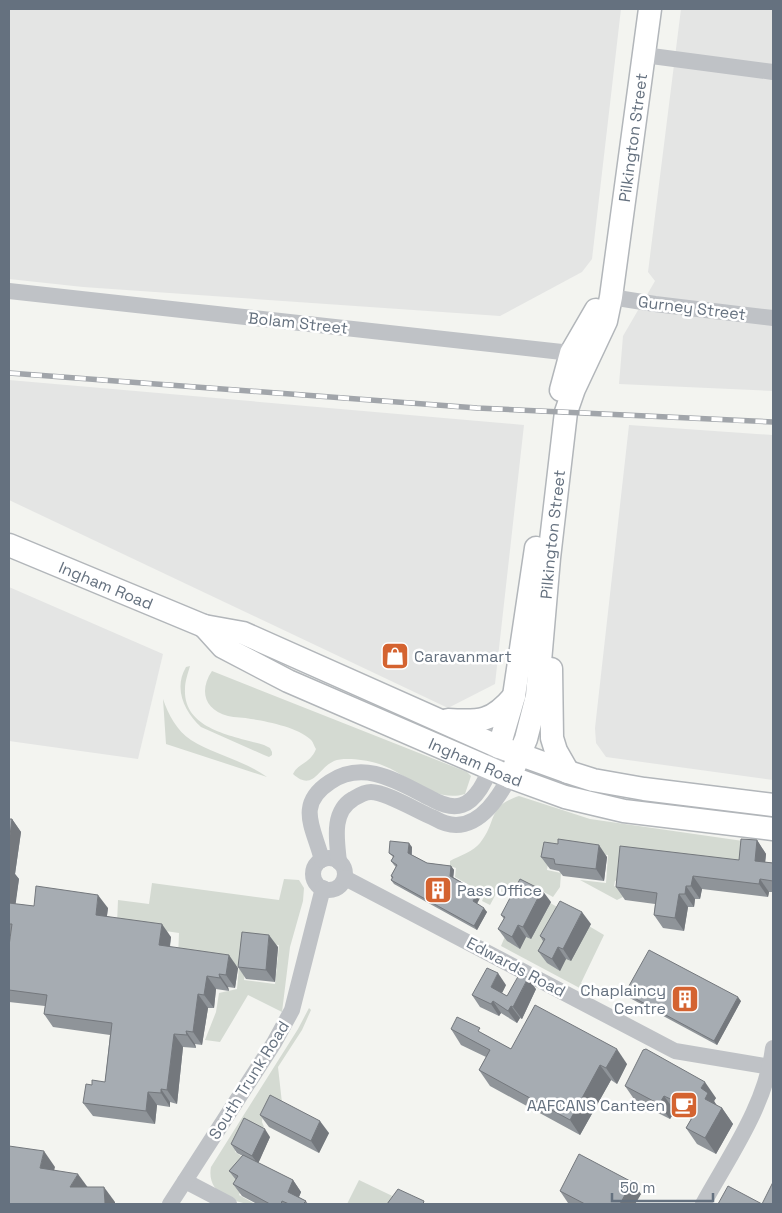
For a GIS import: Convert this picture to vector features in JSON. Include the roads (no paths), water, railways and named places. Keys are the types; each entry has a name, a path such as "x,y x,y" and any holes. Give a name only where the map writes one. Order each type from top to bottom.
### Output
{"main road":[{"name":"Pilkington Street","path":"500,747 514,696 556,412 579,357 606,321 612,297 650,9"},
{"name":"Pilkington Street","path":"501,772 520,756 530,729 537,696 549,558 566,412 574,389 579,357"},
{"name":"Ingham Road","path":"9,545 204,626 243,632 520,756 601,782 773,805"},
{"path":"549,558 552,738 556,751 568,772"},
{"name":"Ingham Road","path":"204,626 223,647 288,681 501,772 565,797 600,807 773,829"},
{"path":"437,719 480,721 498,711 514,696"}],"street":[{"path":"644,55 773,72"},
{"name":"Bolam Street","path":"9,291 579,357"},
{"name":"Gurney Street","path":"612,297 654,304 773,318"},
{"name":"Pilkington Street","path":"500,747 501,772"},
{"path":"322,860 310,819 310,804 314,796 329,782 339,776 360,771 386,776 434,800 446,805 455,806 462,805 472,799 477,792 501,772"},
{"path":"339,862 337,824 340,813 351,800 361,794 368,792 382,794 445,824 457,825 468,822 491,806 501,772"},
{"path":"328,858 339,862 343,866 345,878 334,889 318,886 314,877 315,867 322,860 328,858"},
{"name":"Edwards Road","path":"345,878 675,1051 771,1067"},
{"name":"South Trunk Road","path":"170,1204 274,1043 292,1010 323,888"},
{"path":"703,1204 760,1101 771,1067 773,1048"},
{"path":"185,1181 229,1204"}],"railway":[{"path":"9,373 477,408 773,422"}],"place":[{"name":"Caravanmart","path":"395,656"},
{"name":"Pass Office","path":"438,890"},
{"name":"Chaplaincy Centre","path":"685,999"},
{"name":"AAFCANS Canteen","path":"684,1105"}]}
